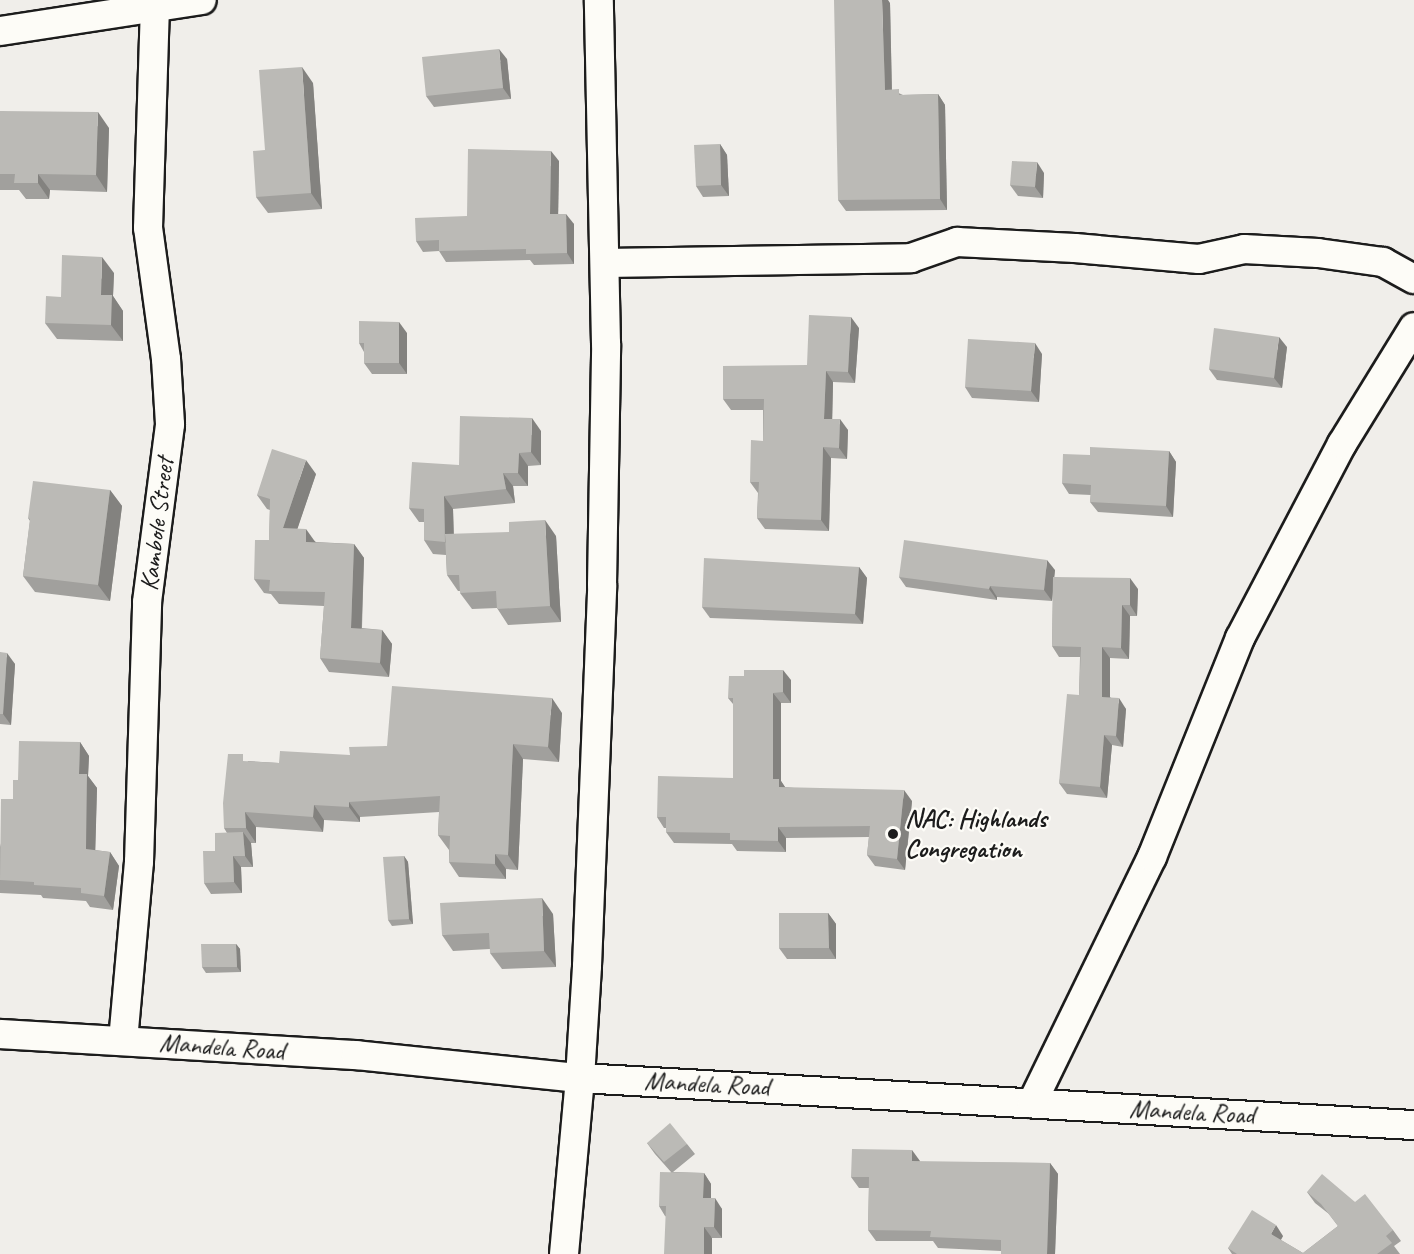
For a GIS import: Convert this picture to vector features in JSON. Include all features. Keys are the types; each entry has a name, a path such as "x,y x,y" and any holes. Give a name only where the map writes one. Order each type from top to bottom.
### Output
{"street":[{"path":"0,31 202,0"},
{"path":"564,1254 580,1078 593,857 602,585 605,263 599,0"},
{"name":"Kambole Street","path":"123,1041 139,862 147,602 170,424 166,358 148,228 155,7"},
{"path":"605,263 910,258 957,242 1075,248 1199,259 1245,249 1318,252 1383,262 1414,279"},
{"path":"1032,1103 1152,857 1240,638 1342,444 1414,327"},
{"name":"Mandela Road","path":"0,1034 357,1055 580,1078 1414,1125"}],"building":[{"path":"834,0 882,0 885,90 899,89 899,95 938,94 940,199 838,200"},
{"path":"499,49 503,88 426,96 422,57"},
{"path":"302,67 311,193 256,197 253,151 265,150 259,70"},
{"path":"0,111 98,112 96,175 38,174 38,183 14,183 15,174 0,174"},
{"path":"720,144 721,185 696,186 694,145"},
{"path":"468,149 551,151 550,214 566,214 567,253 526,254 526,249 439,251 439,240 416,241 415,218 467,216"},
{"path":"1012,161 1037,162 1035,187 1010,185"},
{"path":"62,255 102,257 101,295 112,295 111,325 45,323 46,296 61,297"},
{"path":"809,315 851,317 848,372 826,371 824,419 840,419 839,448 823,447 821,520 757,518 759,482 750,482 751,440 763,441 764,399 723,399 723,366 807,365"},
{"path":"359,321 399,322 399,363 364,363 364,343 359,343"},
{"path":"1214,328 1279,337 1274,378 1209,369"},
{"path":"968,339 1035,343 1031,391 965,387"},
{"path":"460,416 532,418 531,452 519,453 518,473 503,473 506,489 444,496 445,542 424,540 424,509 409,508 412,462 459,465"},
{"path":"1090,447 1169,451 1166,506 1090,502 1091,485 1062,483 1063,454 1090,455"},
{"path":"272,449 306,460 283,528 306,529 306,542 354,544 351,628 382,630 380,663 320,658 325,592 269,591 270,580 254,579 255,540 269,540 270,499 257,495"},
{"path":"33,481 110,490 98,585 23,576"},
{"path":"545,520 550,606 497,609 496,591 460,593 459,575 447,575 445,534 509,532 509,522"},
{"path":"904,540 1047,560 1044,590 990,586 989,589 899,577"},
{"path":"704,558 859,567 855,614 702,607"},
{"path":"1053,577 1130,578 1130,605 1122,605 1121,648 1102,647 1102,697 1119,698 1116,736 1104,735 1100,787 1059,783 1067,694 1079,695 1081,647 1052,646"},
{"path":"0,652 7,653 3,714 0,714"},
{"path":"744,670 783,670 783,692 773,693 773,779 779,779 779,787 904,790 897,859 867,855 870,826 778,827 778,841 730,840 730,833 666,832 666,817 657,817 658,776 733,778 733,698 728,698 729,676 744,676"},
{"path":"392,686 552,698 548,747 513,744 508,855 495,854 495,864 449,862 450,836 438,835 440,796 349,802 349,807 314,805 313,817 245,812 246,828 224,828 223,803 228,754 243,754 243,761 279,763 280,751 350,755 349,747 387,746"},
{"path":"19,741 80,742 79,774 87,774 86,849 110,852 104,896 81,893 81,888 0,880 1,799 13,799 13,780 18,780"},
{"path":"243,832 245,856 233,856 234,882 204,883 203,851 215,851 215,833"},
{"path":"404,856 409,919 388,920 383,857"},
{"path":"542,898 544,951 490,953 489,933 442,935 440,903"},
{"path":"779,913 828,913 829,948 779,948"},
{"path":"201,944 236,944 237,967 202,967"},
{"path":"670,1123 687,1144 664,1162 647,1143"},
{"path":"852,1149 912,1150 912,1161 1050,1163 1047,1254 1001,1254 1001,1240 930,1237 931,1231 868,1230 869,1177 851,1177"},
{"path":"660,1172 704,1173 703,1198 715,1198 714,1227 704,1227 704,1254 664,1254 666,1206 659,1206"},
{"path":"1322,1174 1355,1202 1365,1194 1393,1230 1386,1236 1392,1243 1377,1254 1237,1254 1228,1248 1252,1210 1276,1225 1271,1234 1303,1253 1338,1226 1321,1204 1307,1192"}],"place":[{"name":"NAC: Highlands Congregation","path":"893,834"}]}
